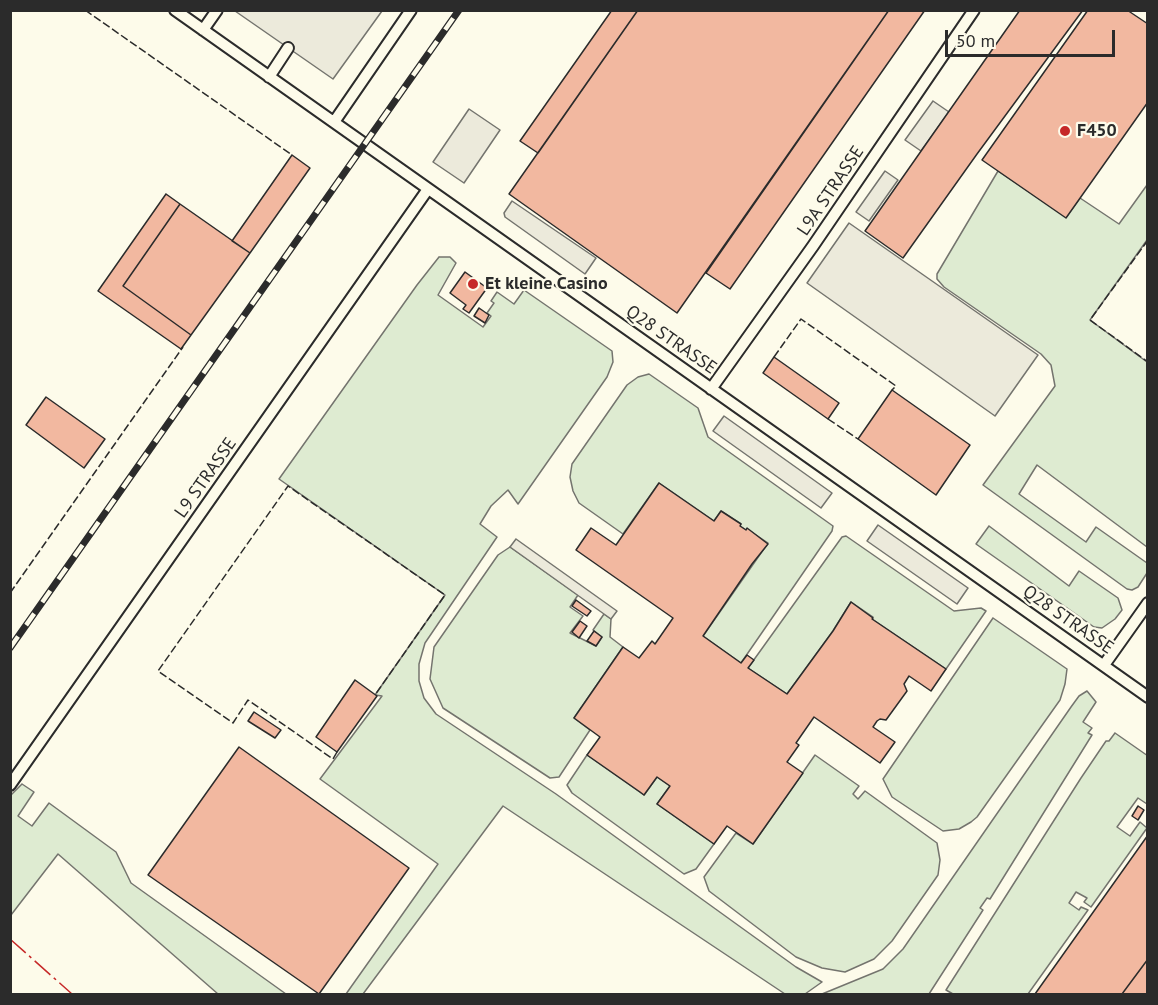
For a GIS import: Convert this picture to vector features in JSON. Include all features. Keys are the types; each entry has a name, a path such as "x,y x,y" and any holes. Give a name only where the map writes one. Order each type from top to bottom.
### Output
{"lane":[{"name":"Q28 STRASSE","path":"175,10 1148,696"},
{"path":"203,30 217,10"},
{"path":"334,122 411,10"},
{"name":"L9A STRASSE","path":"711,389 813,246 974,10"},
{"path":"269,77 288,48"},
{"name":"L9 STRASSE","path":"10,785 428,189"},
{"path":"1104,665 1148,603"}],"green space":[{"path":"998,171 1066,217 1080,198 1119,224 1147,185 1147,240 1090,320 1147,362 1147,547 1037,465 1019,494 1086,542 1096,527 1147,563 1147,573 1138,587 1132,590 1127,589 983,485 1055,386 1051,365 1041,354 944,287 937,279 937,274"},
{"path":"439,257 450,257 456,263 438,295 483,327 491,316 487,313 494,303 491,301 497,292 514,304 524,290 612,351 613,362 607,377 518,504 508,490 491,506 480,524 497,537 425,643 419,664 419,681 424,698 436,714 556,794 796,967 822,982 805,994 785,994 503,806 363,994 346,994 438,864 320,779 382,696 375,695 445,595 279,479"},
{"path":"649,374 698,408 708,437 833,526 832,531 741,663 703,636 768,543 721,511 714,521 659,483 623,534 579,503 573,491 570,477 572,464 627,385 638,377"},
{"path":"989,526 1069,586 1079,571 1118,598 1122,610 1115,619 1102,628 1094,627 976,544"},
{"path":"846,536 954,611 981,608 986,611 946,669 851,602 787,694 748,668 842,537"},
{"path":"510,547 578,595 570,607 583,616 570,633 596,646 602,637 593,630 604,614 611,619 610,637 623,647 574,718 590,730 559,777 550,778 443,708 430,679 434,647 498,555"},
{"path":"993,618 1067,669 1065,684 1060,700 977,817 959,829 943,831 892,797 883,779"},
{"path":"1087,691 1096,702 1083,722 1092,728 1088,733 1092,735 990,899 987,898 980,908 983,910 929,994 822,994 883,969 903,949 1071,707 1079,696"},
{"path":"1115,733 1148,756 1147,804 1138,798 1117,827 1130,836 1140,822 1147,828 1091,907 1084,902 1087,898 1076,892 1069,903 1079,910 1081,907 1088,910 1028,994 953,994 946,990 1081,778 1106,741 1109,741"},
{"path":"587,755 644,795 657,777 670,786 657,804 714,844 696,869 684,874 572,793 567,785"},
{"path":"815,755 859,786 853,794 858,799 865,791 937,843 940,860 938,875 892,941 874,959 845,972 822,968 796,957 709,891 704,877 736,833 753,844"},
{"path":"22,784 34,792 18,816 32,826 49,803 116,852 131,883 286,994 218,994 58,854 11,915 11,795"}],"shaded area":[{"path":"235,11 382,11 333,79"},
{"path":"933,101 949,112 921,151 905,140"},
{"path":"469,109 500,130 464,183 433,162"},
{"path":"885,171 898,180 869,221 856,212"},
{"path":"512,201 596,258 585,274 505,217 504,213"},
{"path":"849,223 1038,355 995,416 807,283"},
{"path":"724,416 832,493 821,508 713,431"},
{"path":"878,525 968,588 957,604 867,541"},
{"path":"516,539 617,611 611,619 510,547"}],"building":[{"path":"612,10 638,10 538,153 520,141"},
{"path":"638,10 889,10 677,313 509,194"},
{"path":"889,10 925,10 730,289 706,273"},
{"path":"1020,10 1083,10 903,258 865,231"},
{"name":"F450","path":"1088,10 1127,10 1148,24 1148,102 1066,218 982,160"},
{"path":"292,155 310,168 250,253 232,241"},
{"path":"166,194 180,204 123,286 191,335 181,349 98,291"},
{"path":"180,204 250,253 191,335 123,286"},
{"path":"465,272 487,288 469,313 463,309 466,305 450,293"},
{"path":"479,308 489,315 485,323 474,316"},
{"path":"774,357 839,403 828,419 763,373"},
{"path":"892,390 970,445 936,495 858,439"},
{"path":"46,397 105,439 84,468 26,425"},
{"path":"659,483 714,521 721,511 768,544 703,636 741,663 747,655 754,660 748,668 787,694 851,602 946,669 931,691 909,676 904,684 907,691 886,720 877,721 873,727 895,742 880,763 814,717 796,743 799,745 787,762 803,773 753,844 727,826 714,844 657,804 670,786 657,777 644,795 587,755 600,737 574,718 623,647 639,658 652,641 655,644 673,618 576,550 591,528 616,545"},
{"path":"576,600 591,611 587,616 572,606"},
{"path":"580,621 587,626 579,638 572,632"},
{"path":"594,631 602,637 596,646 587,641"},
{"path":"355,680 377,696 337,752 316,737"},
{"path":"254,712 281,730 275,738 248,721"},
{"path":"239,747 409,868 319,994 148,875"},
{"path":"1138,806 1144,810 1138,820 1132,816"},
{"path":"1148,835 1148,959 1122,994 1035,994"},
{"path":"1148,959 1148,994 1122,994"}],"railway":[{"path":"10,648 459,10"}],"fence":[{"path":"85,10 292,155"},
{"path":"1148,240 1090,320 1148,362"},
{"path":"774,357 801,319 896,386 892,390"},
{"path":"10,593 183,347"},
{"path":"828,419 858,439"},
{"path":"337,752 333,759 248,700 233,723 158,671 288,486 445,595 375,695"}],"power":[{"path":"10,939 72,994"}],"place":[{"name":"F450","path":"1065,131"},
{"name":"Et kleine Casino","path":"473,284"}]}
